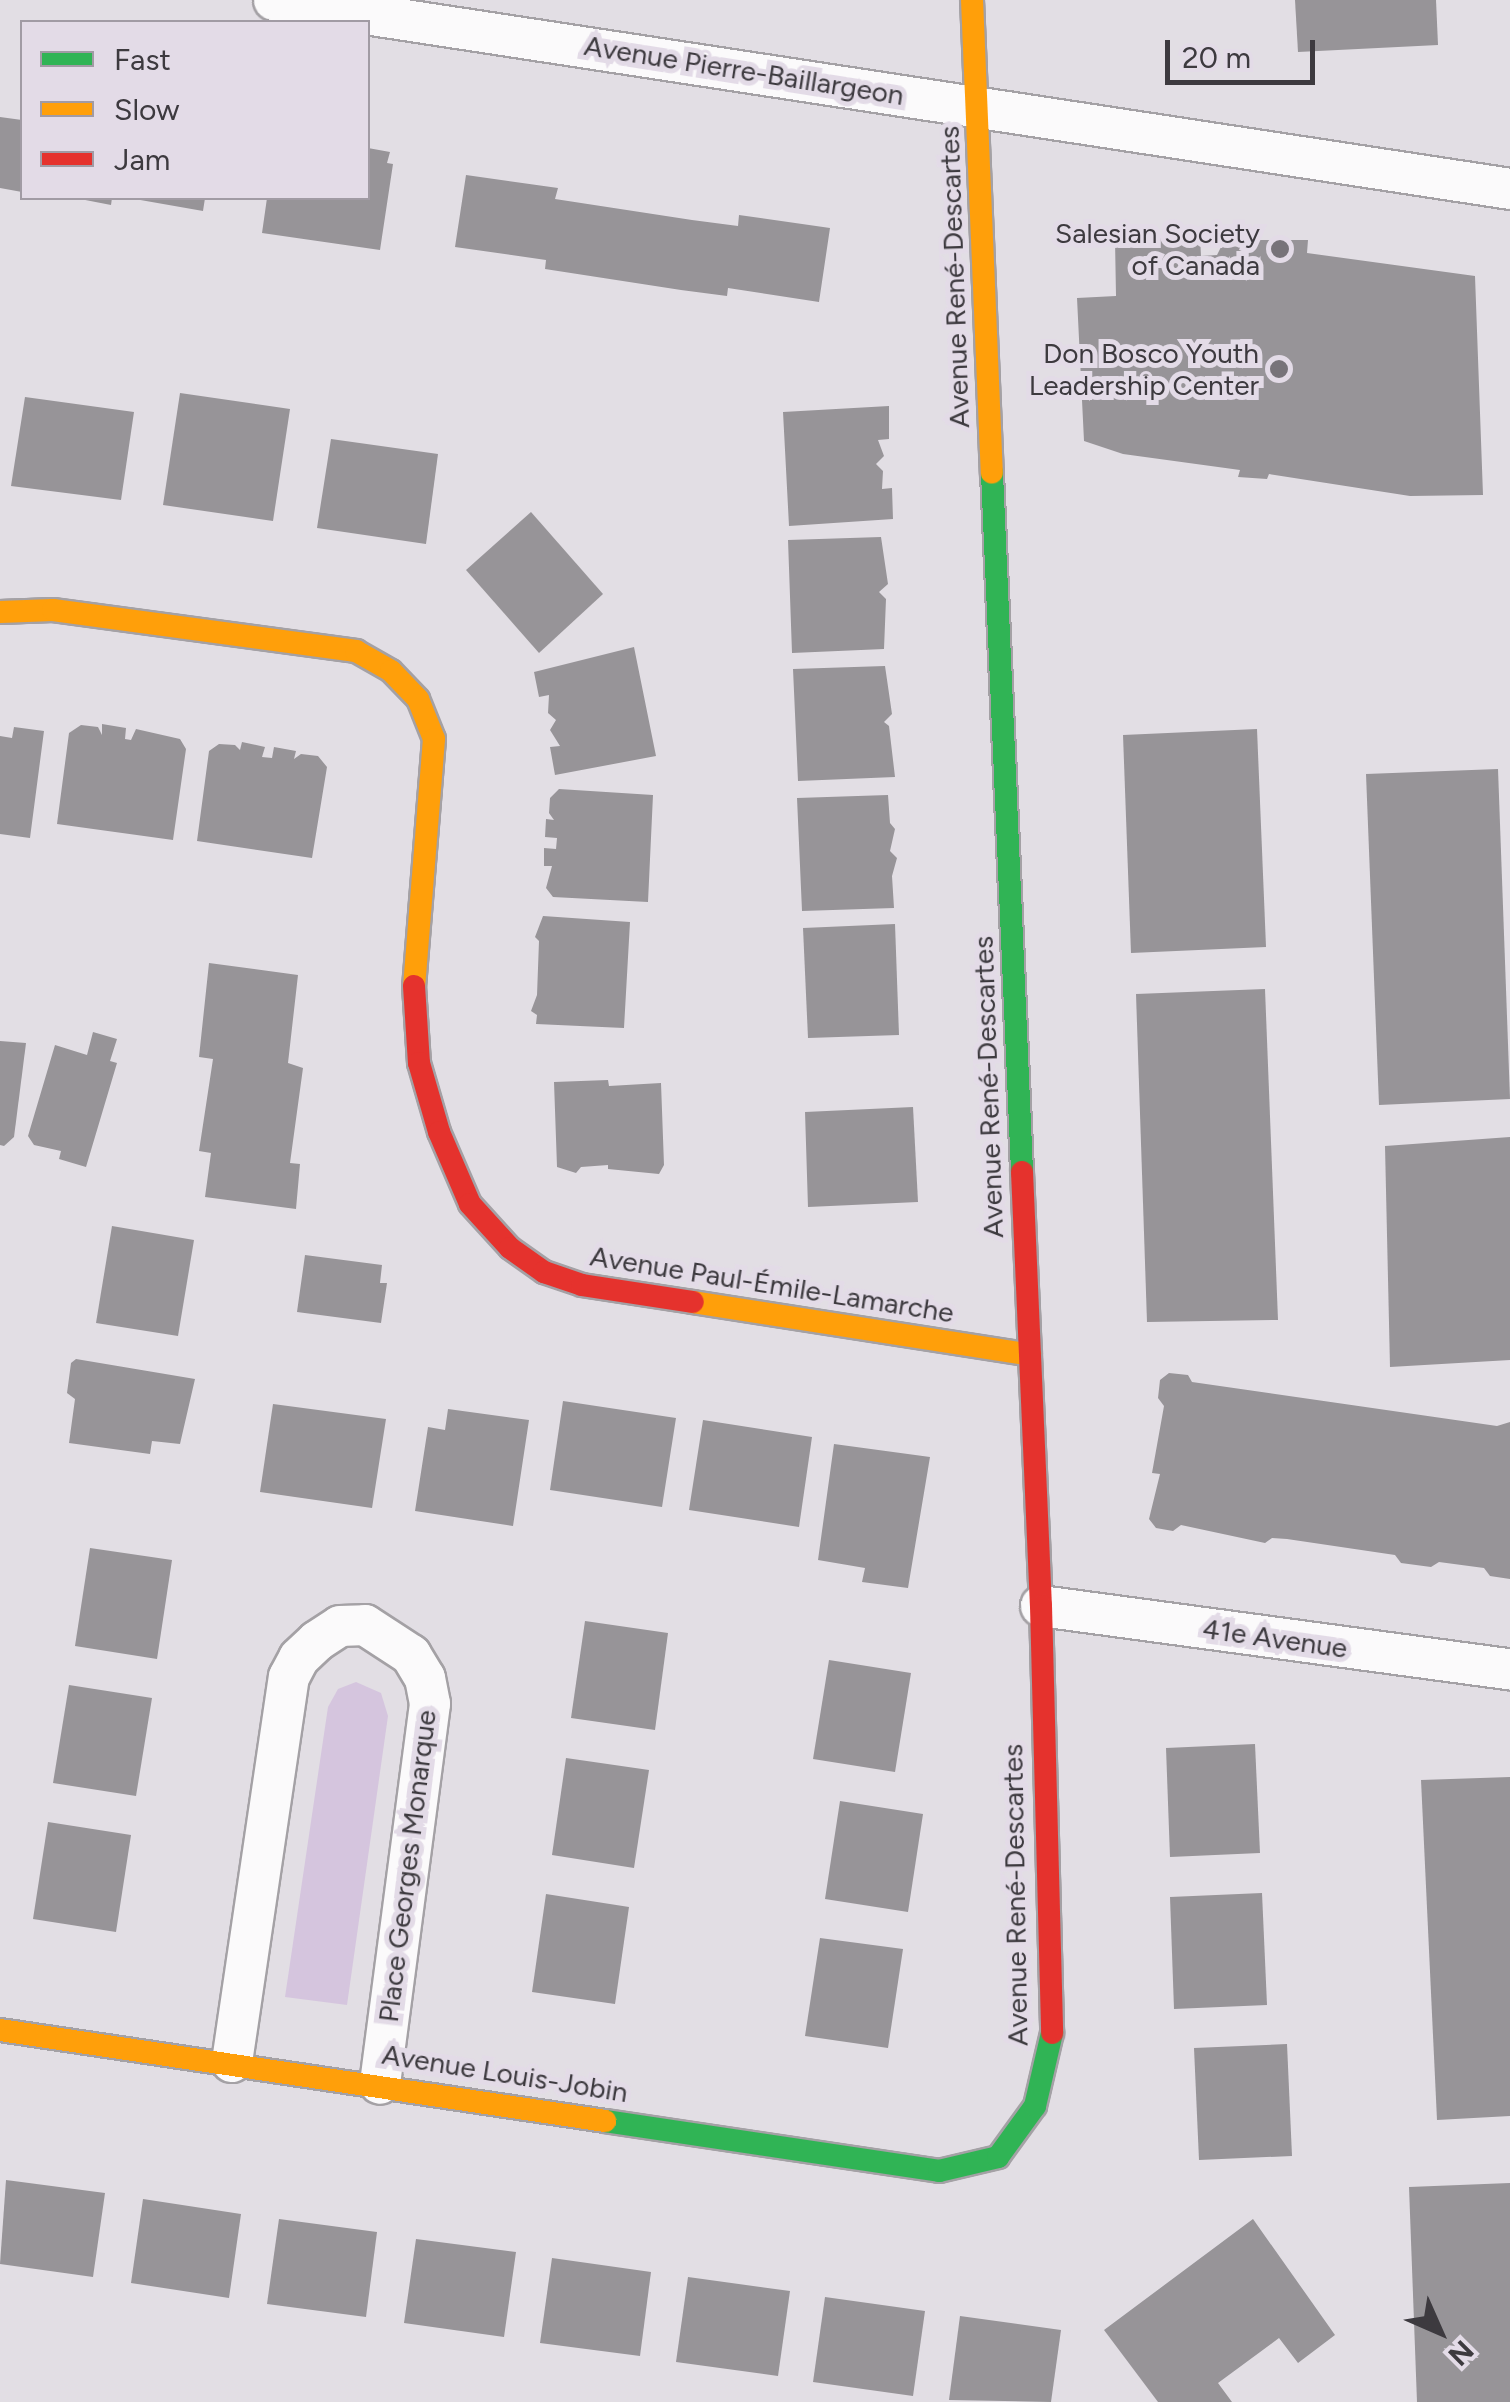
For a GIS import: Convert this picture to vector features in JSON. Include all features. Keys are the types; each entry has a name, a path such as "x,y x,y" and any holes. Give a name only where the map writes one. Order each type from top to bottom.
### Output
{"street":[{"name":"Avenue Pierre-Baillargeon","path":"274,0 1510,188"},
{"name":"Avenue René-Descartes","path":"972,0 1040,1606 1052,2038 1035,2106 998,2157"},
{"name":"Avenue Paul-Émile-Lamarche","path":"0,612 53,610 356,651 391,672 418,699 434,738 413,994 419,1064 439,1132 470,1204 521,1256 544,1272 582,1285 1030,1355"},
{"name":"41e Avenue","path":"1040,1606 1510,1670"},
{"name":"Place Georges Monarque","path":"232,2062 289,1677 299,1658 317,1641 340,1626 365,1625 410,1655 425,1678 430,1704 380,2084"},
{"name":"Avenue Louis-Jobin","path":"0,2030 380,2084 939,2171 998,2157"}],"shaded area":[{"path":"356,1682 381,1693 388,1716 347,2005 285,1997 328,1707 338,1689"}],"building":[{"path":"1295,0 1436,0 1438,45 1298,52"},
{"path":"0,117 20,120 20,192 0,188"},
{"path":"370,148 390,152 387,163 393,164 380,250 262,233 267,200 370,200"},
{"path":"466,175 558,188 555,199 692,220 738,226 739,215 830,228 819,302 728,288 727,296 681,290 545,269 546,260 455,247"},
{"path":"85,200 112,200 111,205"},
{"path":"140,200 205,200 203,211"},
{"name":"Don Bosco Youth Leadership Center","path":"1200,236 1201,256 1217,255 1221,247 1252,246 1251,240 1308,240 1307,253 1475,276 1483,495 1410,496 1269,474 1267,479 1238,477 1240,470 1123,454 1084,441 1077,298 1116,296 1115,240"},
{"path":"180,393 290,409 273,521 163,505"},
{"path":"25,397 134,412 121,500 11,486"},
{"path":"889,406 889,439 878,440 884,456 876,464 883,471 882,489 892,488 893,519 789,526 783,412"},
{"path":"331,439 438,454 426,544 317,528"},
{"path":"531,512 603,594 539,653 466,570"},
{"path":"881,537 888,584 879,592 886,599 884,649 792,653 788,540"},
{"path":"634,647 656,756 555,775 550,747 560,746 550,730 556,720 548,713 549,695 539,697 534,672"},
{"path":"885,666 892,714 884,722 889,726 895,777 798,781 793,669"},
{"path":"102,724 126,728 125,739 131,740 136,729 180,739 186,749 173,840 57,824 69,733 81,725 98,727 102,735"},
{"path":"14,727 44,731 30,838 0,834 0,736 12,738"},
{"path":"1257,729 1266,947 1131,953 1123,735"},
{"path":"242,742 265,747 262,757 272,758 274,747 296,751 294,759 301,754 318,756 327,767 312,858 197,841 209,751 219,744 235,745 240,750"},
{"path":"1498,769 1510,1099 1379,1105 1366,774"},
{"path":"559,789 653,795 648,902 553,897 546,888 552,866 544,866 544,848 556,849 557,838 545,837 546,819 554,820 549,813 550,798"},
{"path":"888,795 890,823 895,829 890,851 897,858 892,876 894,908 802,911 797,798"},
{"path":"543,916 630,922 624,1028 536,1024 537,1015 531,1011 537,995 539,941 535,937"},
{"path":"895,924 899,1035 808,1038 803,928"},
{"path":"209,963 298,975 288,1063 303,1068 290,1163 300,1164 296,1209 205,1197 211,1153 199,1151 213,1059 199,1057"},
{"path":"1265,989 1278,1320 1147,1322 1136,994"},
{"path":"93,1032 117,1039 110,1061 117,1063 86,1167 59,1159 61,1151 34,1145 28,1136 55,1045 87,1055"},
{"path":"0,1041 26,1043 14,1137 4,1146 0,1145"},
{"path":"608,1080 609,1086 661,1083 664,1165 659,1174 608,1169 608,1165 581,1167 576,1173 557,1167 554,1082"},
{"path":"913,1107 918,1202 808,1207 805,1112"},
{"path":"1510,1137 1510,1360 1390,1367 1385,1146"},
{"path":"112,1226 194,1240 178,1336 96,1323"},
{"path":"305,1255 382,1265 380,1283 387,1283 381,1323 297,1312"},
{"path":"76,1359 195,1379 180,1444 152,1441 150,1454 69,1443 75,1399 67,1393 71,1363"},
{"path":"1169,1373 1188,1375 1192,1382 1497,1426 1510,1422 1510,1579 1490,1576 1484,1568 1439,1562 1431,1567 1401,1563 1395,1555 1287,1539 1272,1538 1265,1543 1181,1525 1173,1531 1156,1528 1149,1519 1160,1474 1152,1473 1164,1406 1158,1398 1160,1380"},
{"path":"563,1401 676,1418 662,1507 550,1490"},
{"path":"273,1404 386,1419 372,1508 260,1492"},
{"path":"448,1409 529,1420 513,1526 415,1511 428,1427 445,1430"},
{"path":"703,1420 812,1437 799,1527 689,1510"},
{"path":"834,1444 930,1457 908,1588 862,1582 865,1568 818,1560"},
{"path":"90,1548 172,1560 157,1659 75,1646"},
{"path":"585,1621 668,1633 655,1730 571,1718"},
{"path":"829,1660 911,1673 895,1772 813,1759"},
{"path":"69,1685 152,1698 136,1796 53,1783"},
{"path":"1255,1744 1260,1853 1170,1857 1166,1748"},
{"path":"566,1758 649,1770 634,1868 552,1855"},
{"path":"1510,1777 1510,2116 1437,2120 1421,1780"},
{"path":"840,1801 923,1814 908,1912 825,1899"},
{"path":"48,1822 131,1835 116,1932 33,1919"},
{"path":"1262,1893 1267,2005 1174,2009 1170,1897"},
{"path":"546,1894 629,1907 615,2004 532,1992"},
{"path":"820,1938 903,1949 888,2048 805,2036"},
{"path":"1287,2044 1292,2156 1199,2160 1194,2048"},
{"path":"6,2180 105,2193 93,2277 0,2264"},
{"path":"1510,2183 1510,2402 1417,2402 1409,2187"},
{"path":"143,2199 241,2214 229,2298 131,2283"},
{"path":"279,2219 377,2232 366,2317 267,2304"},
{"path":"1253,2219 1335,2335 1298,2363 1279,2338 1218,2383 1232,2402 1158,2402 1104,2330"},
{"path":"416,2239 516,2252 504,2337 404,2323"},
{"path":"552,2258 651,2272 640,2356 540,2343"},
{"path":"688,2277 790,2291 778,2376 676,2362"},
{"path":"825,2297 925,2311 913,2396 813,2382"},
{"path":"960,2316 1061,2330 1051,2402 949,2400"}],"traffic: fast":[{"path":"992,473 1022,1172"},
{"path":"605,2121 939,2171 998,2157 1035,2106 1052,2033"}],"traffic: slow":[{"path":"972,0 992,473"},
{"path":"0,612 53,610 356,651 391,671 418,699 434,739 414,986"},
{"path":"693,1302 1030,1355"},
{"path":"0,2030 605,2121"}],"traffic: jam":[{"path":"414,986 419,1063 439,1132 470,1204 510,1248 544,1272 582,1285 693,1302"},
{"path":"1022,1172 1041,1606 1052,2033"}],"place":[{"name":"Salesian Society of Canada","path":"1280,249"},
{"name":"Don Bosco Youth Leadership Center","path":"1279,369"}]}
